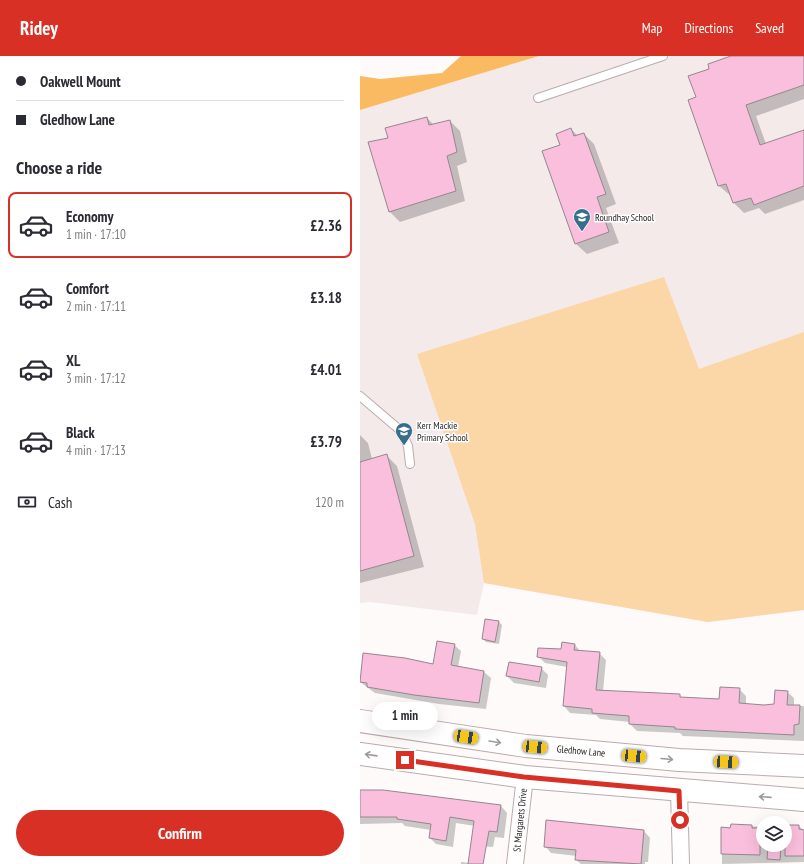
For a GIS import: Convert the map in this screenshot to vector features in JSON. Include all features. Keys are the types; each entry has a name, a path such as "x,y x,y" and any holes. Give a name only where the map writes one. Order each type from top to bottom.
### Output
{"street":[{"name":"Gledhow Lane","path":"360,721 545,748 679,760 804,766"},
{"path":"533,777 545,748"},
{"path":"360,754 533,777 679,791 804,800"},
{"name":"St Margarets Drive","path":"515,864 533,777"},
{"path":"679,791 681,864"}],"lane":[{"path":"538,98 663,56"},
{"path":"360,396 401,430 408,446 410,464"}],"shaded area":[{"path":"461,56 539,56 360,110 360,76 380,79 442,73"},
{"name":"Roundhay School","path":"539,56 804,56 804,610 708,622 484,583 477,615 370,602 360,603 360,110"},
{"path":"664,277 699,369 804,332 804,610 708,622 484,583 475,524 417,354"}],"building":[{"path":"731,56 804,56 804,85 746,105 760,145 804,130 804,186 754,205 751,198 733,203 726,184 718,186 688,100 696,97 688,76 709,69 708,64"},
{"path":"427,117 429,125 450,120 457,152 447,156 456,191 389,212 368,142 388,138 385,128"},
{"path":"571,128 574,136 584,133 606,194 597,197 609,232 575,244 542,151 560,145 556,134"},
{"path":"387,454 414,556 360,571 360,462"},
{"path":"485,619 499,621 495,642 482,639"},
{"path":"437,641 455,644 451,665 484,671 479,703 414,695 367,687 367,683 360,682 363,653 405,658 433,664"},
{"path":"562,642 575,644 574,650 600,652 596,690 680,694 680,697 719,699 720,687 740,688 739,703 764,705 774,704 775,690 788,691 787,705 800,705 799,724 794,725 794,735 675,729 675,727 629,724 629,716 592,713 592,709 563,706 567,662 537,657 538,648 561,649"},
{"path":"509,662 542,667 539,682 506,676"},
{"path":"360,790 383,790 501,805 497,832 489,831 483,864 468,864 474,821 450,817 446,841 429,838 431,824 397,819 397,817 360,817"},
{"path":"546,820 644,830 641,864 575,860 576,850 544,847"},
{"path":"731,824 752,825 752,828 756,828 756,852 760,852 760,855 721,854 721,827 730,828"},
{"path":"792,825 799,825 799,829 804,830 804,856 785,856 785,852 792,852"},
{"path":"768,852 781,852 780,860 767,859"}],"place":[{"name":"Roundhay School","path":"582,232"},
{"name":"Kerr Mackie Primary School","path":"404,446"}],"route":[{"path":"405,760 524,777 679,791 680,820"}]}
